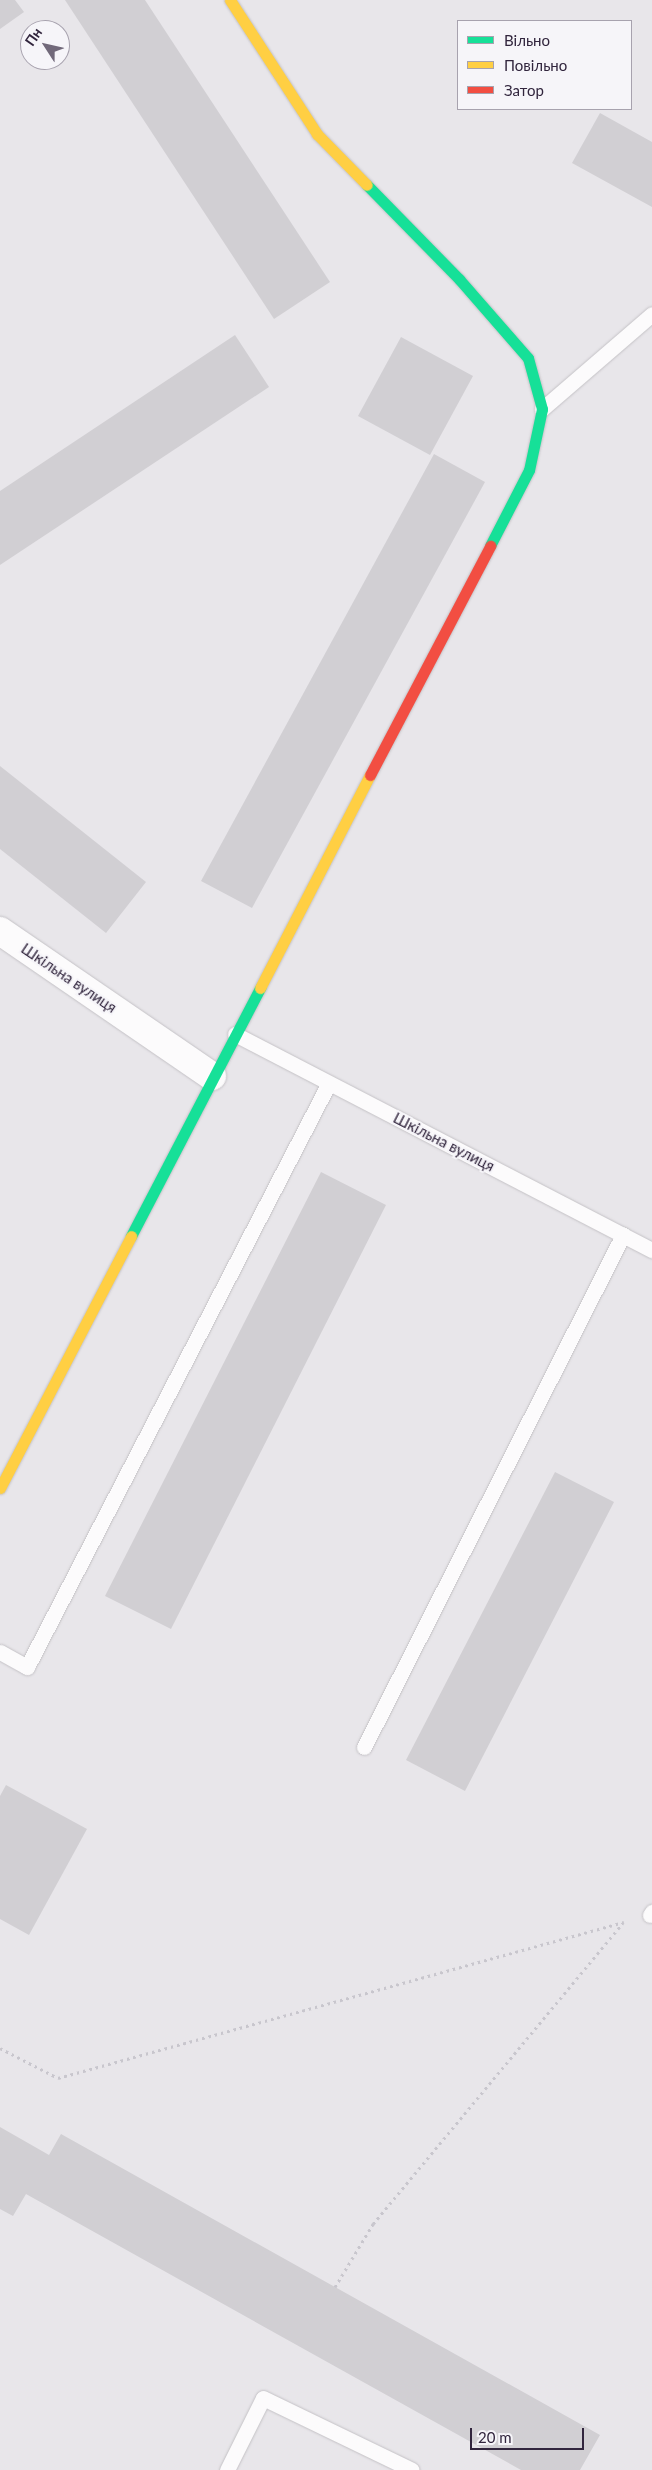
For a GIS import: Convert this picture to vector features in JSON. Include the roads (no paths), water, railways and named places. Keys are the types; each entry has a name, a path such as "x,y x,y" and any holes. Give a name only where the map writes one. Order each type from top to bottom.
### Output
{"street":[{"path":"0,1488 212,1076 529,470 542,408 528,358 459,279 318,134 230,0"},
{"name":"Шкільна вулиця","path":"0,932 212,1076"}],"lane":[{"path":"542,408 652,314"},
{"name":"Шкільна вулиця","path":"235,1034 652,1250"},
{"path":"0,1652 27,1667 329,1083"},
{"path":"364,1747 622,1235"},
{"path":"227,2470 262,2398 412,2470"}]}
